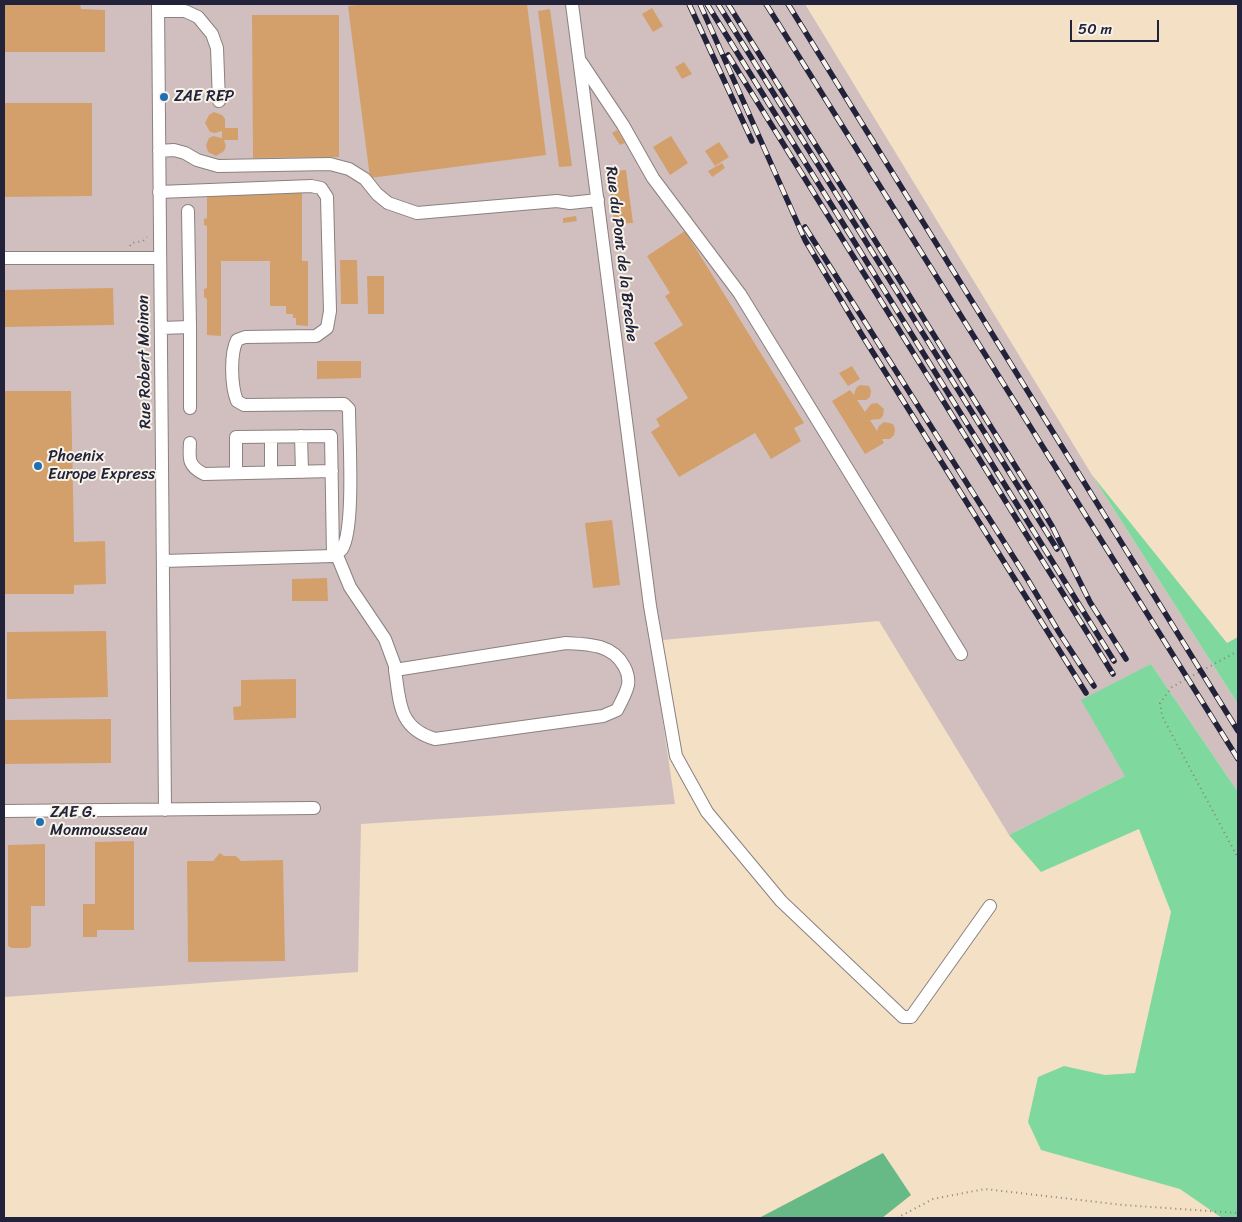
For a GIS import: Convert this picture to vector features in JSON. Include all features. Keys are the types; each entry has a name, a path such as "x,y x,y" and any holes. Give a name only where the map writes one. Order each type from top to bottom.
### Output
{"street":[{"name":"Rue du Pont de la Breche","path":"572,4 650,606 676,756 707,812 781,901 903,1018 912,1016 990,906"},
{"path":"158,7 190,7 212,34 217,48 219,101"},
{"name":"Rue Robert Moinon","path":"158,7 165,810"},
{"path":"580,60 624,125 653,178 740,294 961,654"},
{"path":"159,151 174,150 185,153 197,160 218,166 330,164 349,169 365,179 377,194 388,203 417,213 556,201 570,203 598,200"},
{"path":"159,192 311,186 321,188 327,197 330,311 327,328 316,336 245,337 237,340 234,347 233,391 237,401 244,405 344,404 349,409 349,516 346,538 341,550 334,555 163,561"},
{"path":"188,211 190,408"},
{"path":"4,258 160,258"},
{"path":"161,328 190,327"},
{"path":"301,436 302,472"},
{"path":"236,473 236,437 331,436 334,555 350,587 385,640 395,670 405,720 424,736 435,739 603,716 617,710 628,684 626,670 620,660 601,647 590,644 566,643 395,670"},
{"path":"271,437 272,472"},
{"path":"190,443 189,458 196,470 204,474 332,471"},
{"path":"4,811 314,808"}],"path":[{"path":"1238,650 1172,687 1160,703 1162,716 1238,858"},
{"path":"897,1218 933,1200 985,1189 1123,1205 1238,1214 1237,1218"}],"shaded area":[{"path":"4,4 805,4 1092,475 1238,704 1238,792 1151,664 1125,776 1009,835 879,621 651,641 675,804 361,824 358,972 4,997"}],"green space":[{"path":"1092,475 1227,643 1238,637 1238,704"},
{"path":"1151,664 1238,792 1238,1218 1222,1218 1180,1189 1041,1150 1028,1122 1038,1077 1064,1066 1105,1075 1135,1073 1171,912 1139,829 1041,872 1009,835 1125,776 1081,700"},
{"path":"883,1153 911,1195 882,1218 759,1218"}],"building":[{"path":"4,4 80,4 81,9 105,10 105,52 4,52"},
{"path":"365,4 527,4 546,155 370,178 348,6"},
{"path":"652,8 663,26 653,32 642,14"},
{"path":"550,9 572,166 559,167 538,11"},
{"path":"252,15 339,15 339,157 253,158"},
{"path":"684,62 692,74 682,79 675,67"},
{"path":"4,103 92,103 92,196 4,197"},
{"path":"214,112 222,115 225,119 225,128 238,128 238,140 224,140 226,146 224,151 216,156 208,152 206,145 209,138 213,136 222,138 222,131 210,132 205,123 209,115"},
{"path":"617,130 625,143 620,145 612,133"},
{"path":"671,136 688,163 670,175 653,147"},
{"path":"719,142 729,157 715,166 705,151"},
{"path":"722,163 725,168 712,177 708,171"},
{"path":"626,170 633,223 614,224 608,171"},
{"path":"302,191 302,261 308,261 308,326 296,325 296,318 293,318 293,314 286,314 286,306 270,306 270,261 221,261 221,336 207,335 207,299 204,297 204,289 207,288 207,226 204,225 204,219 207,218 207,193"},
{"path":"576,216 577,221 563,223 563,218"},
{"path":"685,231 804,423 794,428 801,441 771,459 755,433 679,477 651,432 660,426 656,419 688,398 654,343 683,325 665,296 670,293 647,256"},
{"path":"340,260 357,260 358,304 341,304"},
{"path":"367,276 384,276 384,314 368,314"},
{"path":"113,288 114,325 4,327 4,290"},
{"path":"317,361 361,361 361,378 317,379"},
{"path":"852,366 860,379 848,386 839,373"},
{"path":"860,385 869,386 871,391 870,397 866,400 857,400 865,412 871,404 877,403 884,409 883,416 880,419 870,420 877,431 884,422 893,424 895,429 894,435 890,439 882,439 884,443 865,454 832,401 850,390 854,395 856,388"},
{"name":"Phoenix Europe Express","path":"4,391 71,391 74,542 105,541 106,584 74,585 74,594 4,594"},
{"path":"612,520 620,585 593,588 585,523"},
{"path":"327,578 328,601 292,601 292,579"},
{"path":"106,631 108,697 7,699 7,632"},
{"path":"296,679 296,718 234,720 233,707 241,706 241,680"},
{"path":"111,719 111,763 4,764 4,720"},
{"path":"134,841 134,930 97,930 97,937 83,937 83,904 95,904 95,842"},
{"path":"45,844 45,906 31,906 31,946 28,948 11,948 8,946 8,845"},
{"path":"220,853 224,856 236,856 241,861 283,860 285,961 188,962 187,861 213,861"}],"railway":[{"path":"689,4 752,141"},
{"path":"700,4 805,240 862,335 1086,693"},
{"path":"707,4 1114,661"},
{"path":"718,4 1057,549"},
{"path":"728,4 1037,501 1052,526 1090,602 1126,659"},
{"path":"766,4 1238,759"},
{"path":"788,4 1238,731"},
{"path":"728,55 1113,674"},
{"path":"805,227 1094,686"}],"place":[{"name":"ZAE REP","path":"164,97"},
{"name":"Phoenix Europe Express","path":"38,466"},
{"name":"ZAE G. Monmousseau","path":"40,822"}]}
